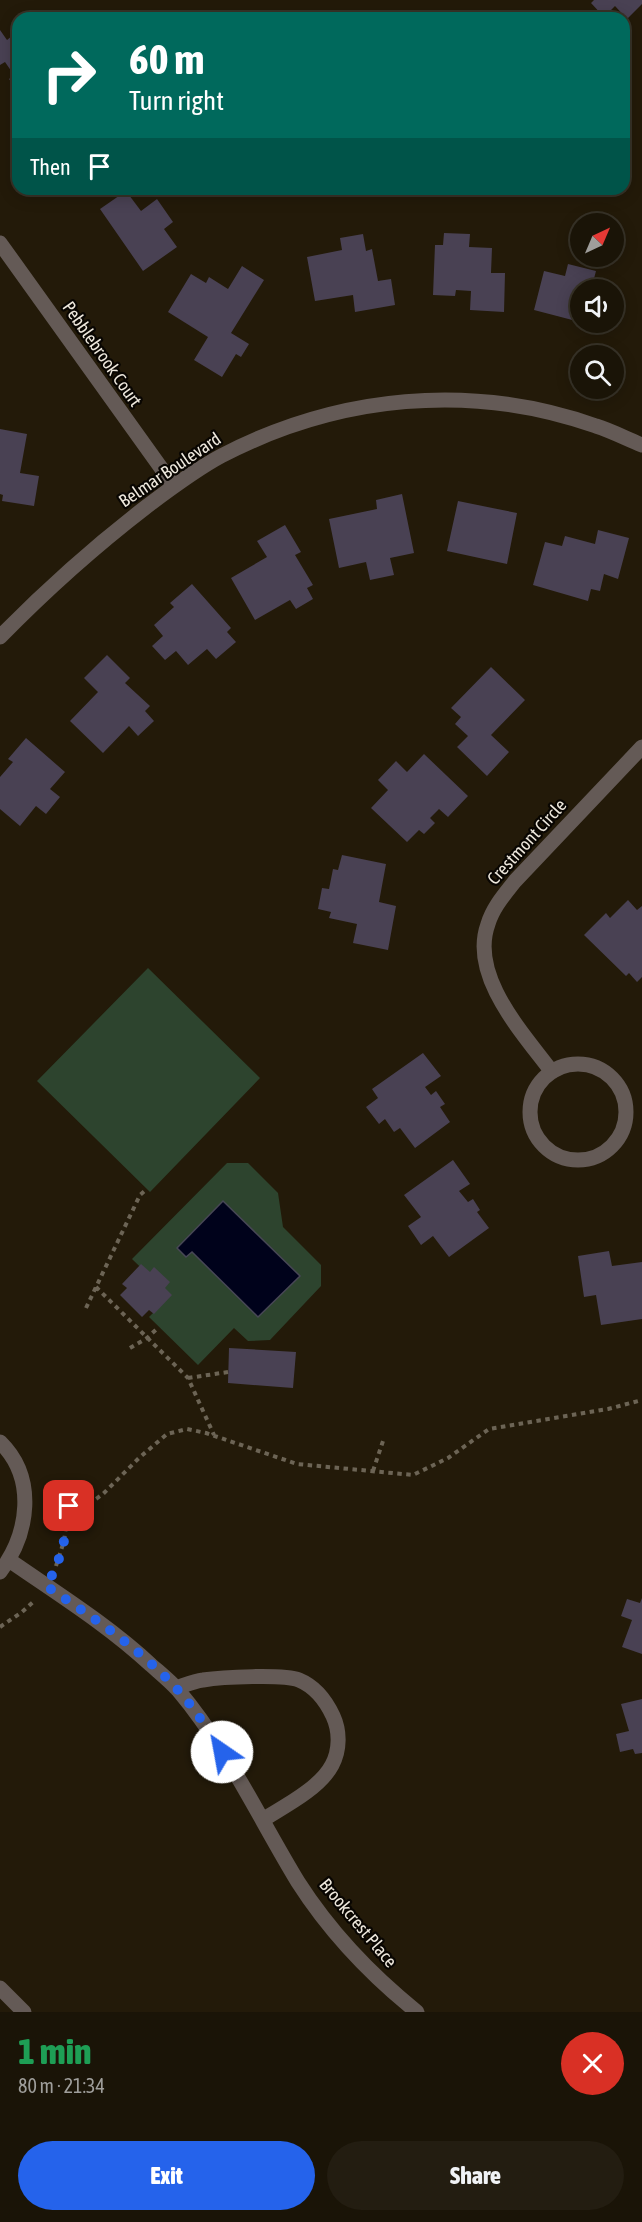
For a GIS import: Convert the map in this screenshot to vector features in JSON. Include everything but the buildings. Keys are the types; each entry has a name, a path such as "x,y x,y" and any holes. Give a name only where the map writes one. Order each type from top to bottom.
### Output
{"street":[{"name":"Pebblebrook Court","path":"0,243 174,486"},
{"name":"Belmar Boulevard","path":"0,637 70,570 122,525 174,486 220,457 267,434 314,417 375,405 427,400 480,401 535,410 597,426 642,445"},
{"name":"Crestmont Circle","path":"552,1072 516,1025 494,988 486,965 484,946 487,925 498,903 515,881 642,747"},
{"path":"570,1065 588,1065 600,1069 619,1086 624,1097 625,1122 614,1144 605,1152 593,1158 568,1159 546,1148 538,1138 531,1120 532,1102 543,1080 552,1072 570,1065"},
{"path":"0,1442 13,1460 24,1493 25,1510 18,1544 5,1566"},
{"name":"Brookcrest Place","path":"5,1566 46,1586 90,1615 134,1649 176,1688 201,1720 264,1819 299,1882 328,1924 362,1963 417,2012"},
{"path":"176,1688 201,1680 282,1677 299,1680 316,1690 327,1704 336,1721 339,1743 332,1766 316,1784 264,1819"},
{"path":"0,1988 24,2012"}],"path":[{"path":"86,1308 140,1195 147,1189"},
{"path":"96,1287 188,1378 214,1436"},
{"path":"130,1348 147,1338 159,1327"},
{"path":"188,1378 228,1372"},
{"path":"0,1627 22,1612 39,1596 54,1574 64,1541 69,1506 93,1501 103,1494 167,1434 187,1430 214,1436 297,1464 412,1475 448,1458 489,1429 608,1409 642,1400"},
{"path":"373,1471 384,1438"}],"green space":[{"path":"148,968 260,1078 150,1192 37,1081"},
{"path":"227,1163 248,1163 278,1193 283,1227 321,1265 321,1286 270,1340 248,1341 234,1328 198,1365 149,1317 170,1296 132,1259"}],"water":[{"path":"223,1201 300,1276 258,1317 192,1252 186,1257 177,1248"}],"route":[{"path":"69,1506 64,1541 54,1574 46,1586 90,1615 134,1649 176,1688 222,1752"}]}
